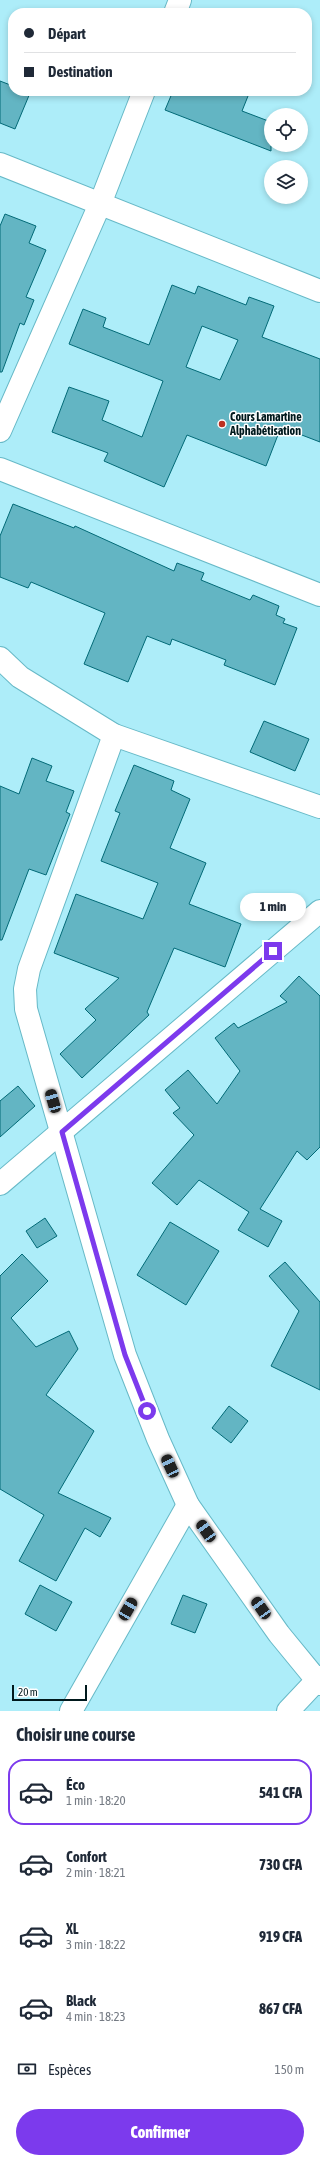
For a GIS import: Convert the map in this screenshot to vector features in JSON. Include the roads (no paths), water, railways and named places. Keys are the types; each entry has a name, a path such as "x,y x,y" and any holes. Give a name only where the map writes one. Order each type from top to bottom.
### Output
{"street":[{"path":"0,431 100,204 142,96"},
{"path":"0,164 320,292"},
{"path":"0,469 320,595"},
{"path":"0,658 20,677 114,735 320,807"},
{"path":"114,735 29,968 25,989 26,1009 125,1355 158,1439 188,1505 279,1634 319,1681 288,1711"},
{"path":"0,1184 320,911"},
{"path":"71,1711 188,1505"}],"place":[{"name":"Cours Lamartine Alphabétisation","path":"222,424"}]}
